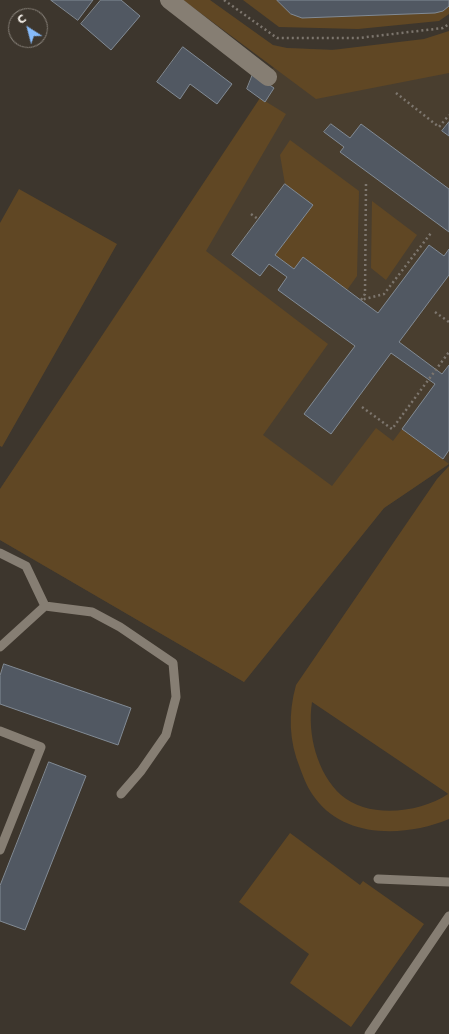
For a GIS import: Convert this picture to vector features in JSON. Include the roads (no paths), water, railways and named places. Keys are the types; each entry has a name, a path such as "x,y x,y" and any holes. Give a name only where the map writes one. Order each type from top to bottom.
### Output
{"street":[{"path":"169,0 268,77"}],"lane":[{"path":"0,554 26,566 45,606"},
{"path":"0,647 45,606 92,612 120,627 173,663 176,697 166,735 141,771 121,794"},
{"path":"0,731 41,747 0,850"},
{"path":"378,879 449,882"},
{"path":"369,1034 449,916"}]}
